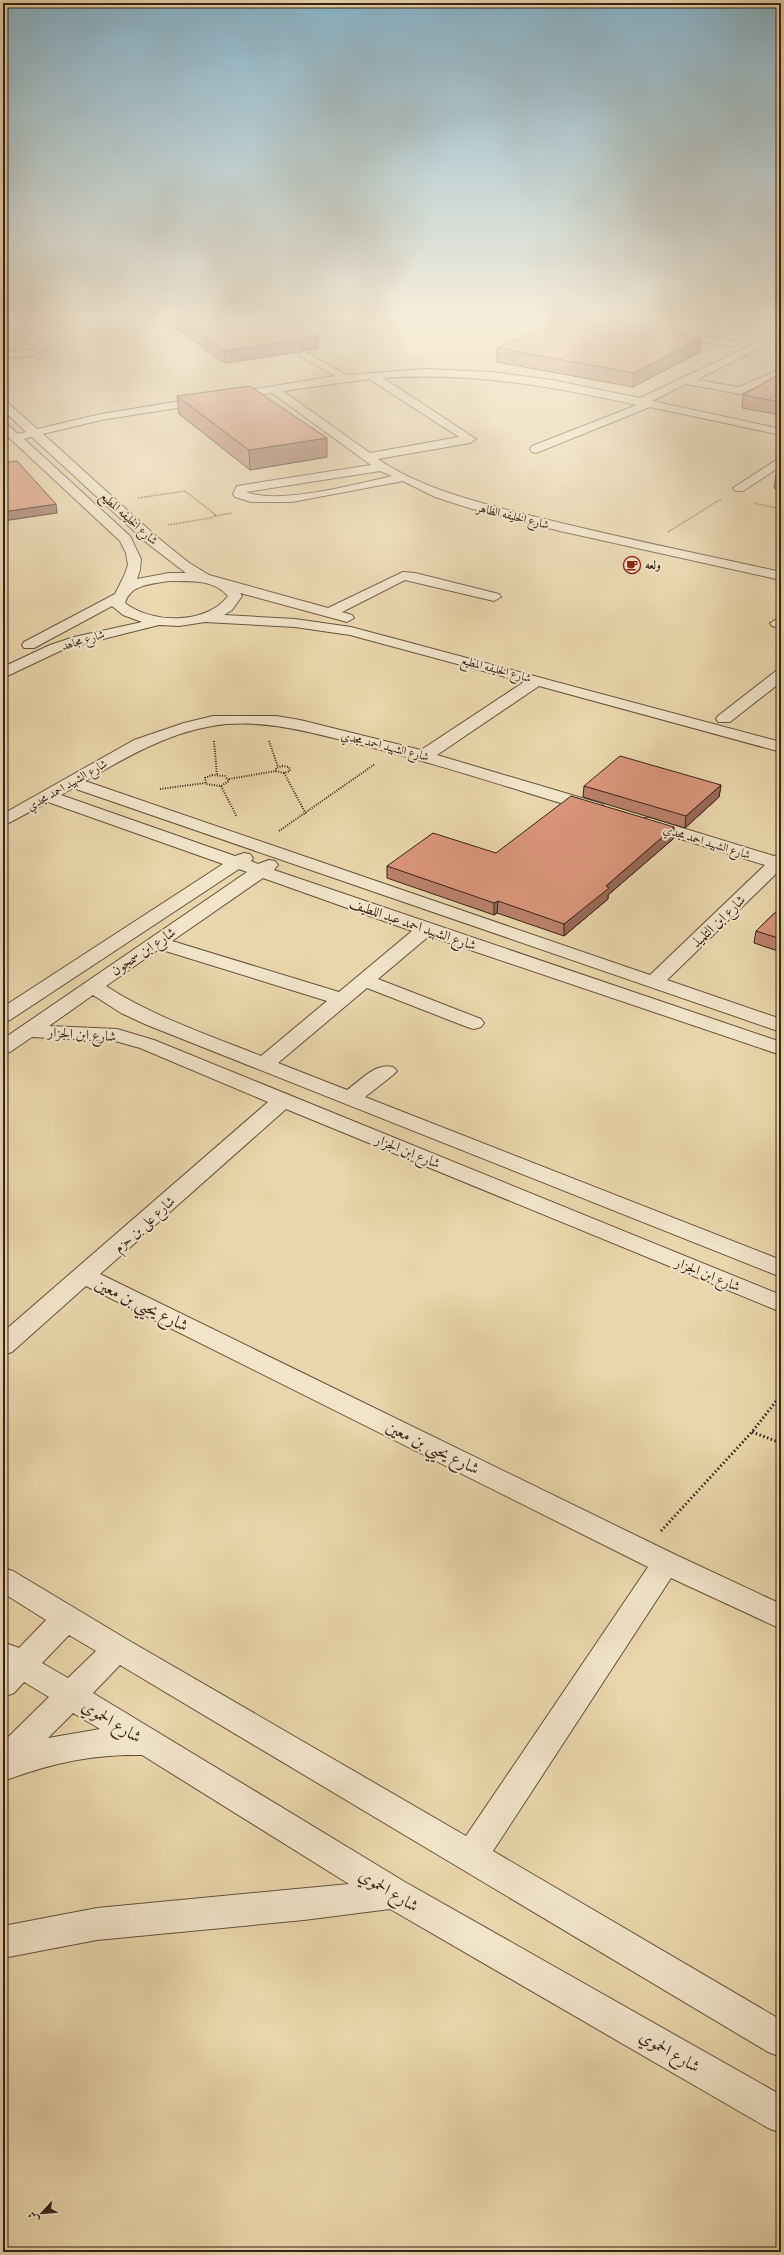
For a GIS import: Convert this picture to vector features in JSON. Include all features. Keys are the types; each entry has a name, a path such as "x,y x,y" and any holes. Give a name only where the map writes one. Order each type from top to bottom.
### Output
{"street":[{"name":"شارع الخليفه المطيع","path":"26,425 142,530 183,565 204,579 781,734"},
{"path":"3,427 30,429 51,425"},
{"name":"شارع الخليفه الظاهر","path":"325,425 382,467 402,478 439,494 472,505 560,527 647,545 781,576"},
{"path":"252,479 470,439 448,425"},
{"path":"536,449 592,425"},
{"path":"749,425 781,432"},
{"name":"شارع الخليفه المطيع","path":"3,427 125,539 136,559 135,568 121,594"},
{"path":"14,438 30,429"},
{"path":"352,457 368,457"},
{"path":"739,488 781,461"},
{"path":"382,467 254,486 241,489 239,494 243,498 254,500 280,500 402,478"},
{"path":"762,572 775,562"},
{"path":"330,613 403,576 415,577 494,597"},
{"name":"شارع مجاهد","path":"3,657 57,631 136,584 157,579 187,577 204,579"},
{"path":"121,594 118,604 128,614 149,620 167,622 206,618 222,612 232,604 235,596 230,589 219,582"},
{"name":"شارع الخليفه المطيع","path":"206,618 322,626 427,651 781,747"},
{"name":"شارع مجاهد","path":"3,673 55,648 79,640 121,629 167,622"},
{"path":"427,651 441,642"},
{"path":"724,719 781,674"},
{"path":"424,756 538,681"},
{"name":"شارع الشهيد احمد مجدي","path":"3,821 140,743 159,735 213,721 262,721 300,725 396,748 779,861"},
{"name":"شارع الشهيد احمد عبد اللطيف","path":"71,782 781,1026"},
{"name":"شارع الشهيد احمد عبد اللطيف","path":"47,796 426,929 781,1049"},
{"name":"شارع ابن سمجون","path":"3,1016 236,863 258,846"},
{"name":"شارع ابن سمجون","path":"3,1048 284,855"},
{"name":"شارع ابن التلميذ","path":"654,982 779,861"},
{"path":"264,1064 426,929"},
{"path":"156,942 342,999"},
{"path":"364,980 474,1023"},
{"name":"شارع ابن الجزار","path":"93,986 128,1009 154,1021 780,1266"},
{"name":"شارع ابن الجزار","path":"27,1031 117,1035 147,1044 781,1304"},
{"path":"350,1098 386,1071"},
{"name":"شارع على بن حزم","path":"3,1346 85,1276 283,1100"},
{"path":"755,1293 780,1266"},
{"name":"شارع يحيي بن معين","path":"85,1276 655,1557 781,1617"},
{"path":"471,1856 655,1557"},
{"path":"3,1579 117,1649 471,1856 781,2040"},
{"path":"9,1668 67,1618"},
{"path":"3,1763 117,1649"},
{"name":"شارع الحموي","path":"9,1668 70,1695 394,1893 781,2115"},
{"path":"3,1767 33,1754 71,1745 109,1741 146,1742"},
{"path":"3,1942 97,1924 304,1905 394,1893"}],"path":[{"path":"111,502 185,491 216,515 211,518 142,530"},
{"path":"647,545 714,502 723,499"},
{"path":"750,503 781,509"},
{"path":"213,721 217,775"},
{"path":"262,721 278,767 276,771"},
{"path":"258,846 306,814 396,748"},
{"path":"229,779 228,783 221,786 213,786 205,783 205,778 217,775 229,779 276,771 284,773 291,769 286,766 278,767"},
{"path":"284,773 306,814"},
{"path":"655,1557 781,1395"},
{"path":"752,1432 781,1443"}],"building":[{"path":"216,425 308,425 327,438 249,450"},
{"path":"17,461 56,504 3,512 3,463"},
{"path":"781,472 781,477 776,475"},
{"path":"620,756 721,785 686,816 584,786"},
{"path":"571,796 674,827 606,886 609,888 564,924 498,901 494,903 387,866 433,833 496,853"},
{"path":"781,907 781,939 756,931"}],"place":[{"name":"ولعه","path":"632,565"}]}
